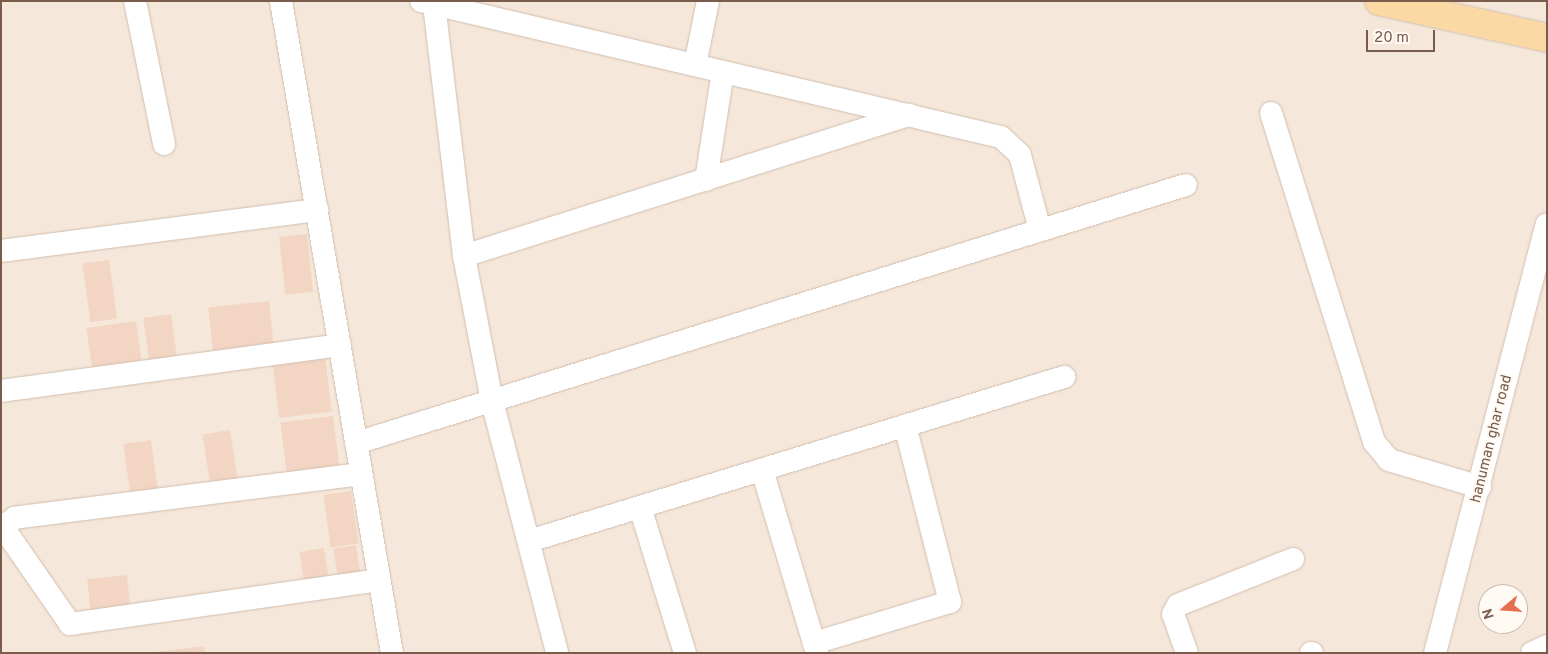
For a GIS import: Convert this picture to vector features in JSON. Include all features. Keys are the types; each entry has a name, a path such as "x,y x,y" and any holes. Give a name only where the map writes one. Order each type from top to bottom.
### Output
{"main road":[{"path":"1379,1 1547,38"}],"street":[{"path":"134,1 164,144"},
{"path":"281,1 392,653"},
{"path":"695,65 708,1"},
{"path":"557,653 492,401 464,256 428,3 1001,137 1013,145 1040,230"},
{"path":"706,180 723,72"},
{"path":"1271,113 1374,442 1389,460 1480,487"},
{"path":"464,256 909,115"},
{"path":"356,443 1186,185"},
{"path":"1,250 317,210"},
{"name":"hanuman ghar road","path":"1435,653 1543,256 1547,224"},
{"path":"1,391 340,344"},
{"path":"529,542 1064,377"},
{"path":"762,470 816,648 950,602 905,426"},
{"path":"361,474 15,518 6,524 5,530 70,624 379,580"},
{"path":"640,507 685,653"},
{"path":"1187,653 1173,614 1178,605 1293,559"},
{"path":"1532,653 1547,646"}],"shaded area":[{"path":"1,1 1547,1 1547,653 1,653"}],"building":[{"path":"307,234 313,292 285,295 279,237"},
{"path":"109,260 117,318 90,322 82,264"},
{"path":"269,301 274,348 213,354 208,307"},
{"path":"171,314 178,366 151,370 143,318"},
{"path":"136,321 143,370 93,376 86,328"},
{"path":"325,356 332,412 279,418 272,362"},
{"path":"333,416 340,472 287,478 280,422"},
{"path":"230,430 238,482 211,487 202,434"},
{"path":"151,440 158,491 131,495 123,444"},
{"path":"351,491 358,543 331,547 323,495"},
{"path":"356,545 362,582 339,585 333,549"},
{"path":"324,548 330,586 305,589 299,552"},
{"path":"127,575 131,615 91,619 87,579"},
{"path":"204,646 205,653 157,653 157,652"}]}
